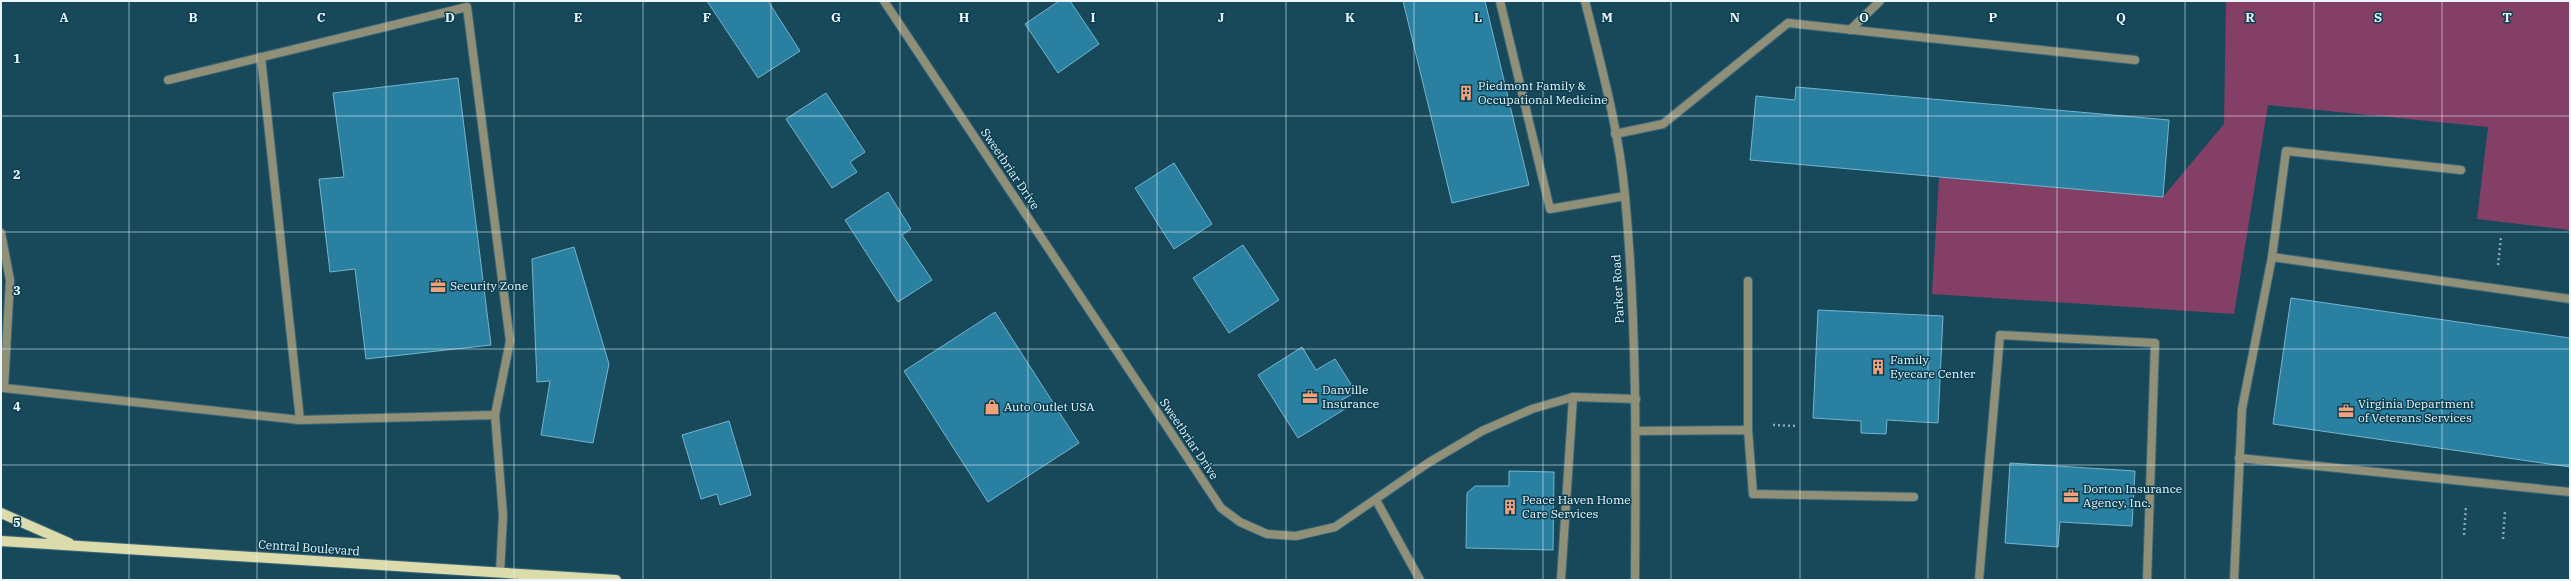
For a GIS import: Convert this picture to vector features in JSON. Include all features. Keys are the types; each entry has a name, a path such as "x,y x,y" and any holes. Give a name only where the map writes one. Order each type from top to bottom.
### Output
{"main road":[{"path":"1,513 77,546"},
{"name":"Central Boulevard","path":"1,541 616,580"}],"street":[{"name":"Sweetbriar Drive","path":"884,1 1221,508 1240,522 1267,534 1296,536 1336,527 1428,463 1482,431 1532,409 1572,397 1636,399"},
{"path":"1500,1 1550,209 1625,196"},
{"name":"Parker Road","path":"1585,1 1605,81 1625,196 1636,399 1635,580"},
{"path":"1850,30 1880,1"},
{"path":"168,80 467,7 510,341 495,415 503,515 500,573"},
{"path":"1615,134 1663,124 1788,24 2135,60"},
{"path":"260,57 300,420"},
{"path":"2234,580 2242,409 2272,257 2286,151 2461,170"},
{"path":"1,233 10,280 4,388 300,420 495,415"},
{"path":"2272,257 2570,299"},
{"path":"1748,281 1748,430 1753,494 1914,497"},
{"path":"1979,580 2000,335 2156,343 2147,580"},
{"path":"1560,580 1572,397"},
{"path":"1636,431 1748,430"},
{"path":"2239,458 2570,492"},
{"path":"1376,500 1420,580"}],"shaded area":[{"path":"2226,1 2570,1 2570,230 2477,219 2488,127 2268,105 2234,314 1932,294 1939,177 2163,197 2224,124"}],"building":[{"path":"707,1 768,1 800,51 758,78"},
{"path":"1059,1 1070,1 1099,44 1058,73 1025,24"},
{"name":"Piedmont Family & Occupational Medicine","path":"1403,1 1485,1 1529,185 1452,203"},
{"path":"458,78 491,345 366,359 355,269 330,272 319,179 344,177 333,93"},
{"path":"1796,87 2169,120 2163,197 1750,160 1756,96 1795,100"},
{"path":"826,93 865,152 850,162 857,172 832,188 786,119"},
{"path":"1174,163 1212,224 1174,249 1135,188"},
{"path":"888,192 911,229 902,235 932,280 898,302 845,220"},
{"path":"1243,245 1279,300 1229,333 1193,278"},
{"path":"574,247 609,364 593,443 541,435 550,381 537,382 532,259"},
{"path":"2291,298 2570,338 2570,467 2273,424"},
{"name":"Family Eyecare Center","path":"1818,310 1943,316 1938,423 1887,420 1886,434 1861,433 1861,421 1813,418"},
{"name":"Auto Outlet USA","path":"995,312 1079,443 988,502 904,371"},
{"name":"Danville Insurance","path":"1302,347 1316,370 1335,359 1356,392 1340,401 1345,409 1298,438 1258,375"},
{"path":"729,421 751,495 720,505 717,494 701,499 682,435"},
{"name":"Dorton Insurance Agency, Inc.","path":"2010,463 2135,471 2132,526 2060,522 2058,547 2005,543"},
{"name":"Peace Haven Home Care Services","path":"1509,471 1554,472 1553,550 1466,548 1467,493 1475,486 1509,486"}],"place":[{"name":"Piedmont Family & Occupational Medicine","path":"1466,93"},
{"name":"Security Zone","path":"438,286"},
{"name":"Family Eyecare Center","path":"1878,367"},
{"name":"Danville Insurance","path":"1310,397"},
{"name":"Auto Outlet USA","path":"992,407"},
{"name":"Virginia Department of Veterans Services","path":"2346,411"},
{"name":"Dorton Insurance Agency, Inc.","path":"2071,496"},
{"name":"Peace Haven Home Care Services","path":"1510,507"}]}
